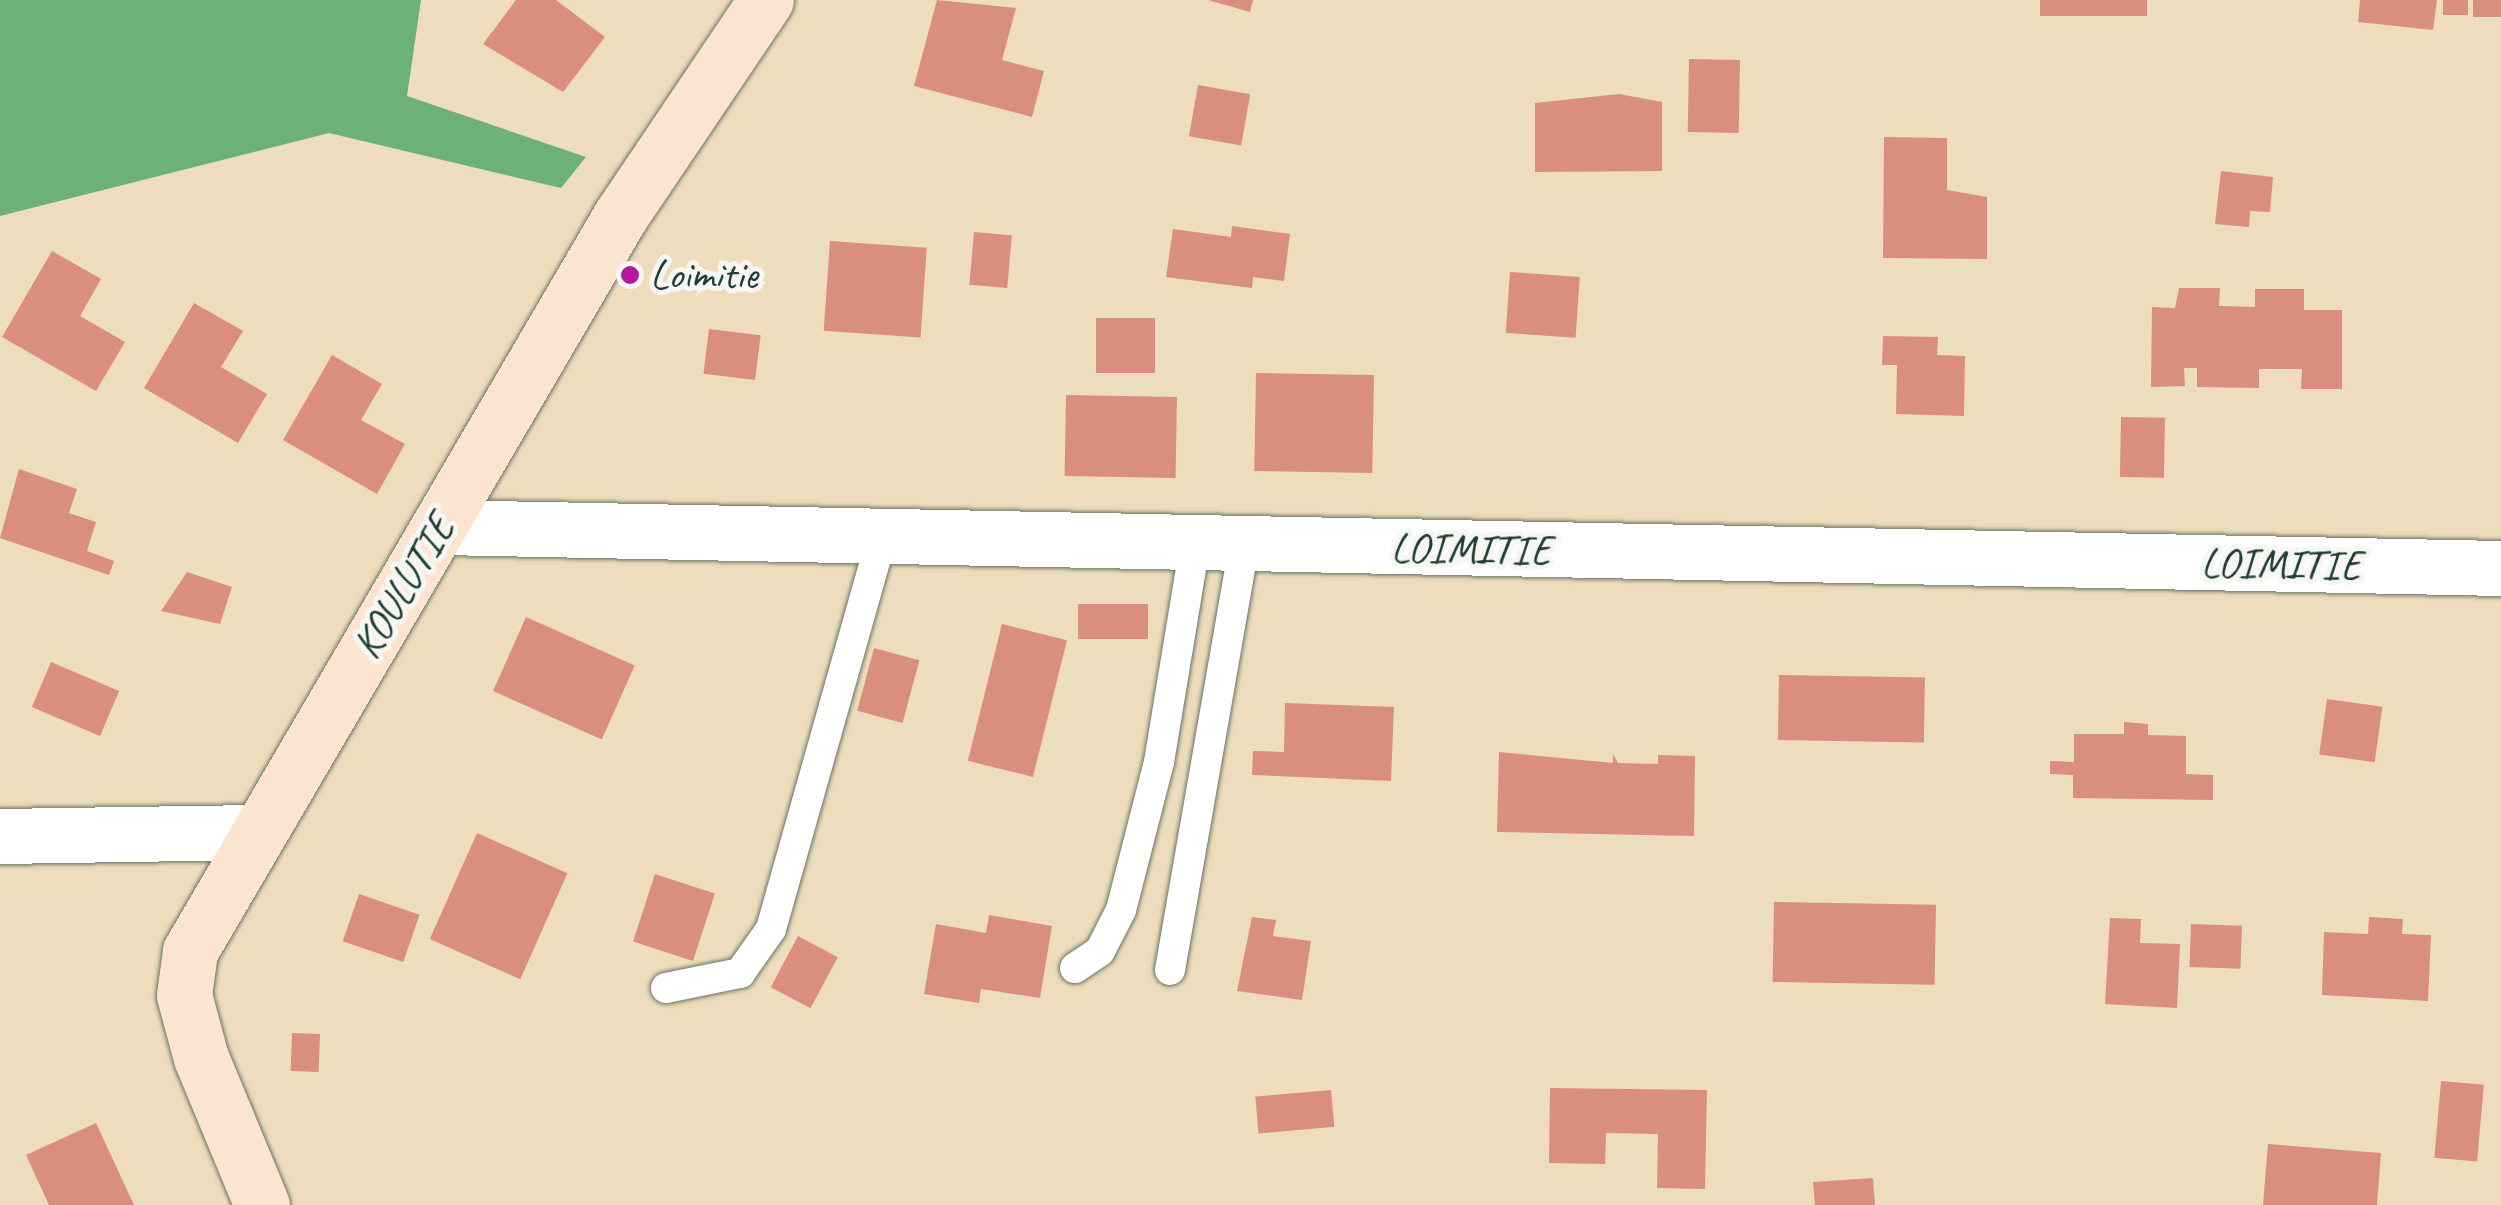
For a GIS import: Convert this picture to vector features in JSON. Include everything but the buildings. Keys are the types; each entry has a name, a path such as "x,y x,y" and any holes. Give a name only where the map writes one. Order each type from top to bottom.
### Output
{"street":[{"name":"KOULUTIE","path":"262,1205 184,996 190,951 255,832 441,527 622,215 766,0"},
{"name":"LOIMITIE","path":"441,527 2501,568"},
{"path":"0,836 255,832"}],"lane":[{"path":"666,988 740,973 772,929 882,537"},
{"path":"1075,968 1100,951 1121,910 1220,545"},
{"path":"1170,970 1220,545"}],"green space":[{"path":"0,0 421,0 407,96 586,157 561,188 329,133 0,216"}],"place":[{"name":"Loimitie","path":"630,275"}]}
